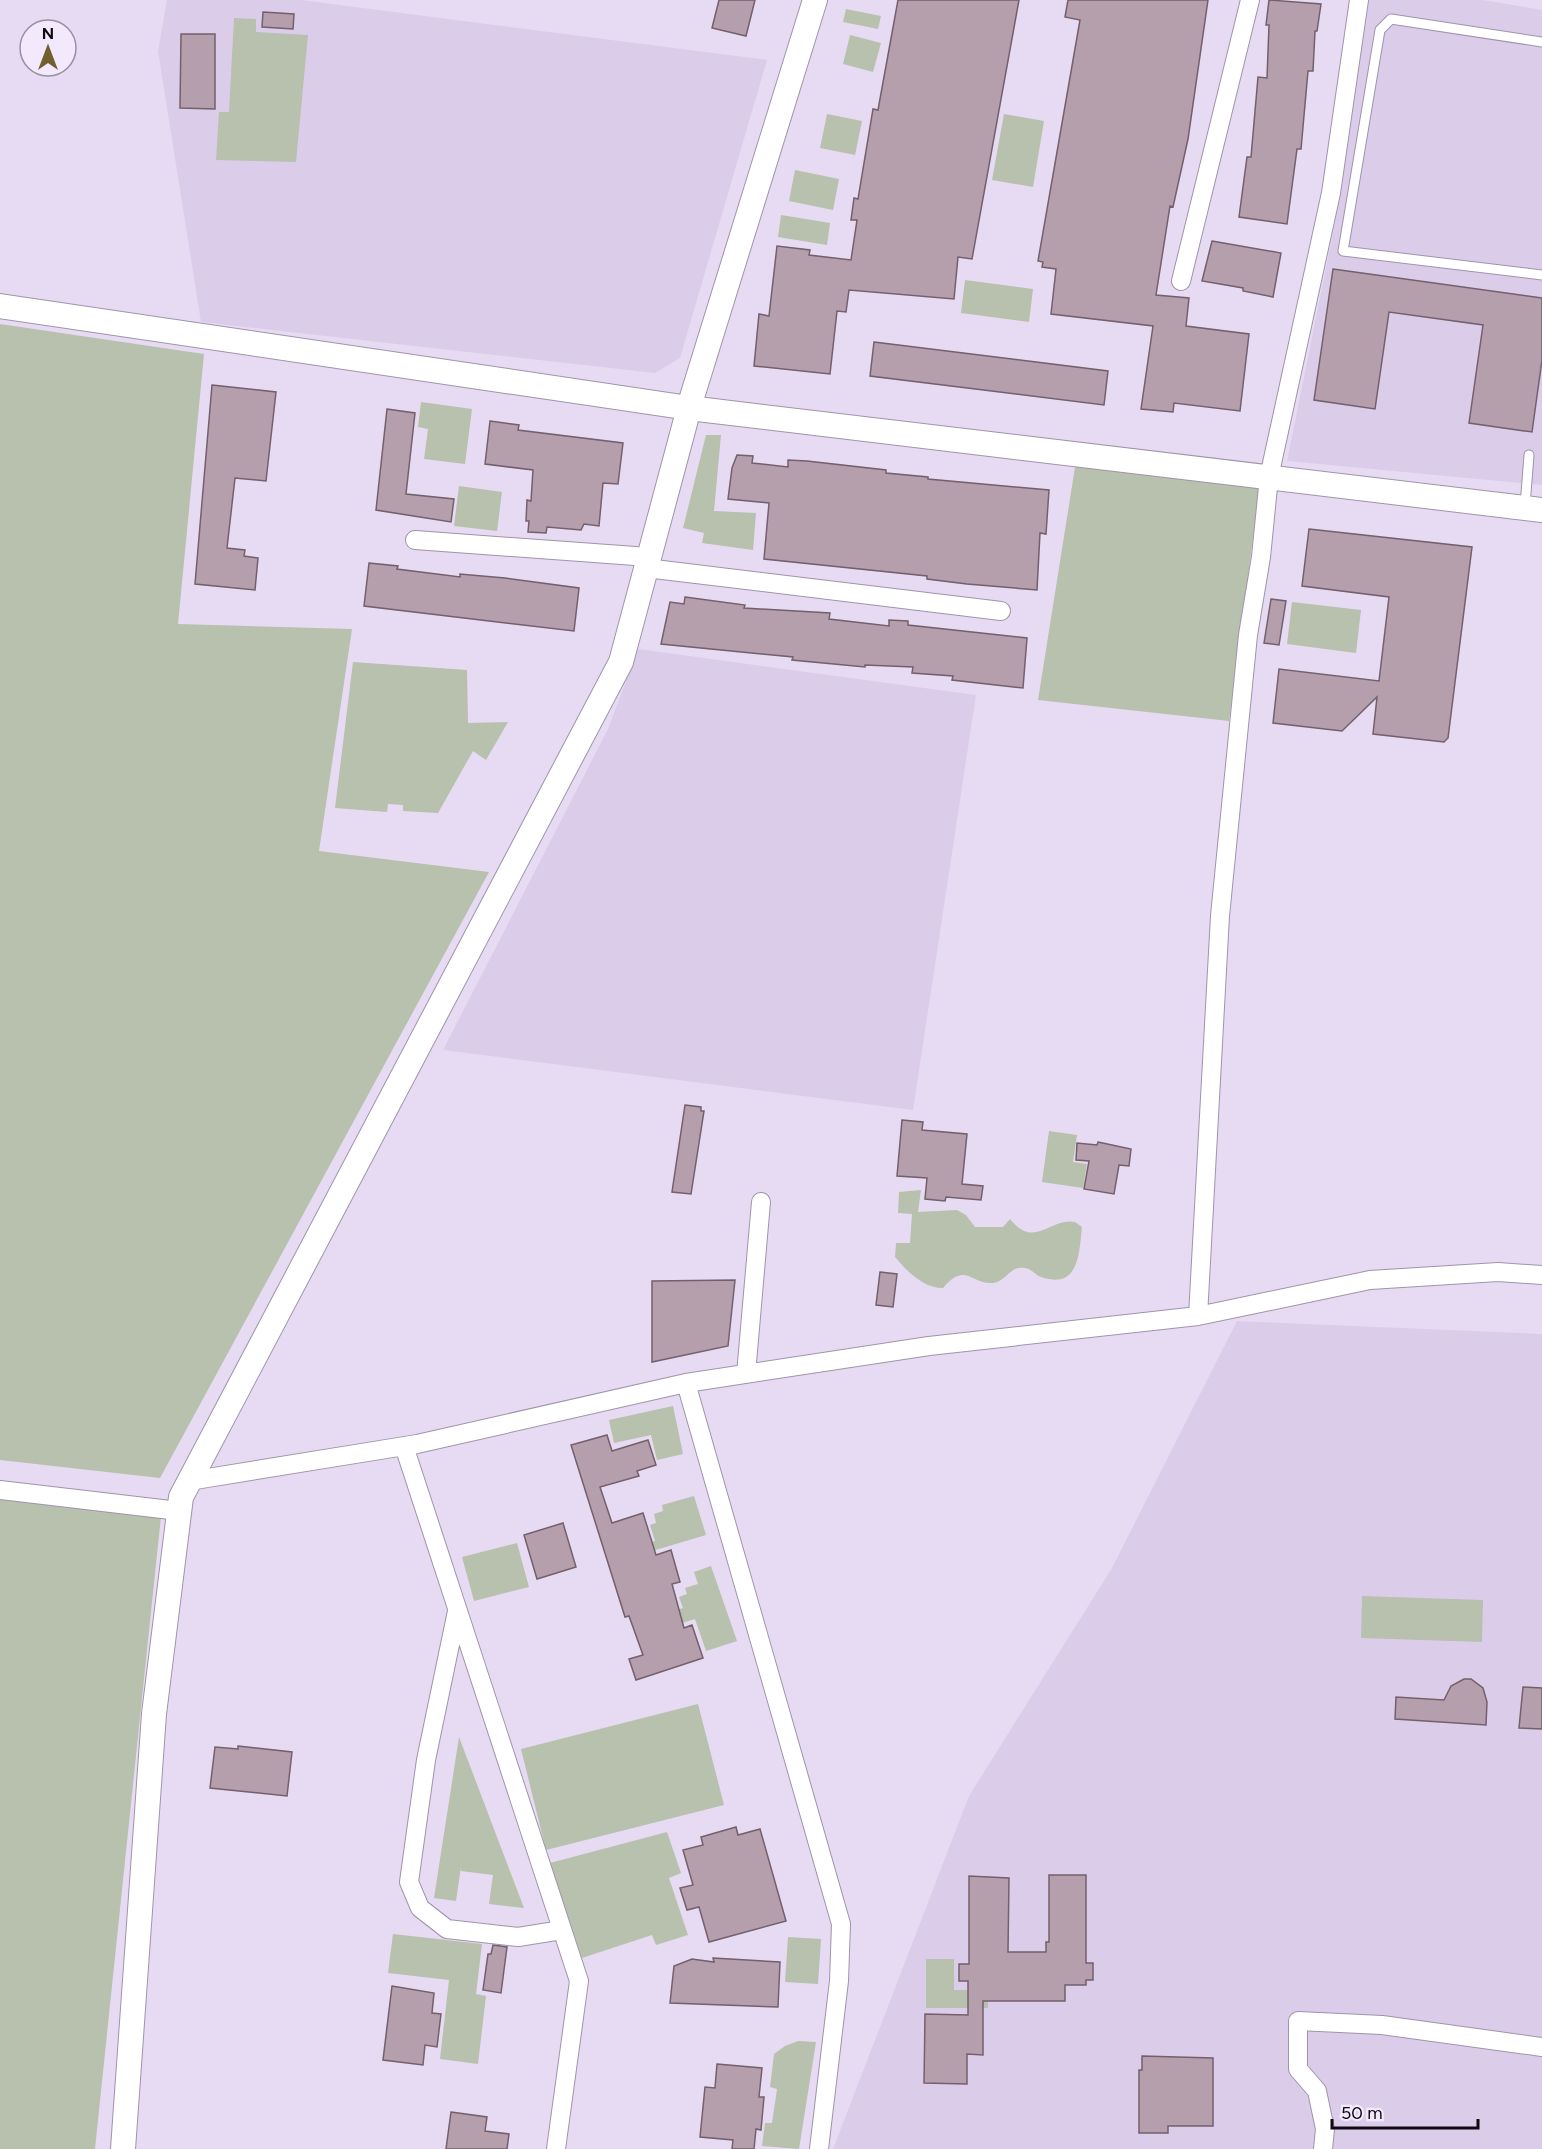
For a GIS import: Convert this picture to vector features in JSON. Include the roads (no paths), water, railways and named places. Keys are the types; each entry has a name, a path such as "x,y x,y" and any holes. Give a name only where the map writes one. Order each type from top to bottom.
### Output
{"street":[{"path":"123,2149 154,1714 181,1497 616,672 689,408 815,0"},
{"path":"1181,281 1250,0"},
{"path":"1198,1316 1220,916 1248,634 1261,557 1269,477 1331,194 1359,0"},
{"path":"0,306 689,408 1533,509"},
{"path":"415,540 648,562 1001,611"},
{"path":"746,1374 761,1202"},
{"path":"189,1481 404,1446 686,1383 928,1346 1198,1316 1370,1280 1498,1272 1542,1275"},
{"path":"686,1383 842,1924 839,1981 819,2149"},
{"path":"404,1446 579,1981 556,2149"},
{"path":"0,1490 179,1511"},
{"path":"457,1609 426,1760 410,1882 420,1908 447,1929 518,1937 562,1930"},
{"path":"1323,2149 1324,2129 1317,2091 1298,2069 1298,2021 1383,2025 1542,2047"}],"lane":[{"path":"1542,42 1390,19 1380,30 1343,251 1542,275"},
{"path":"1529,455 1533,509"}]}
